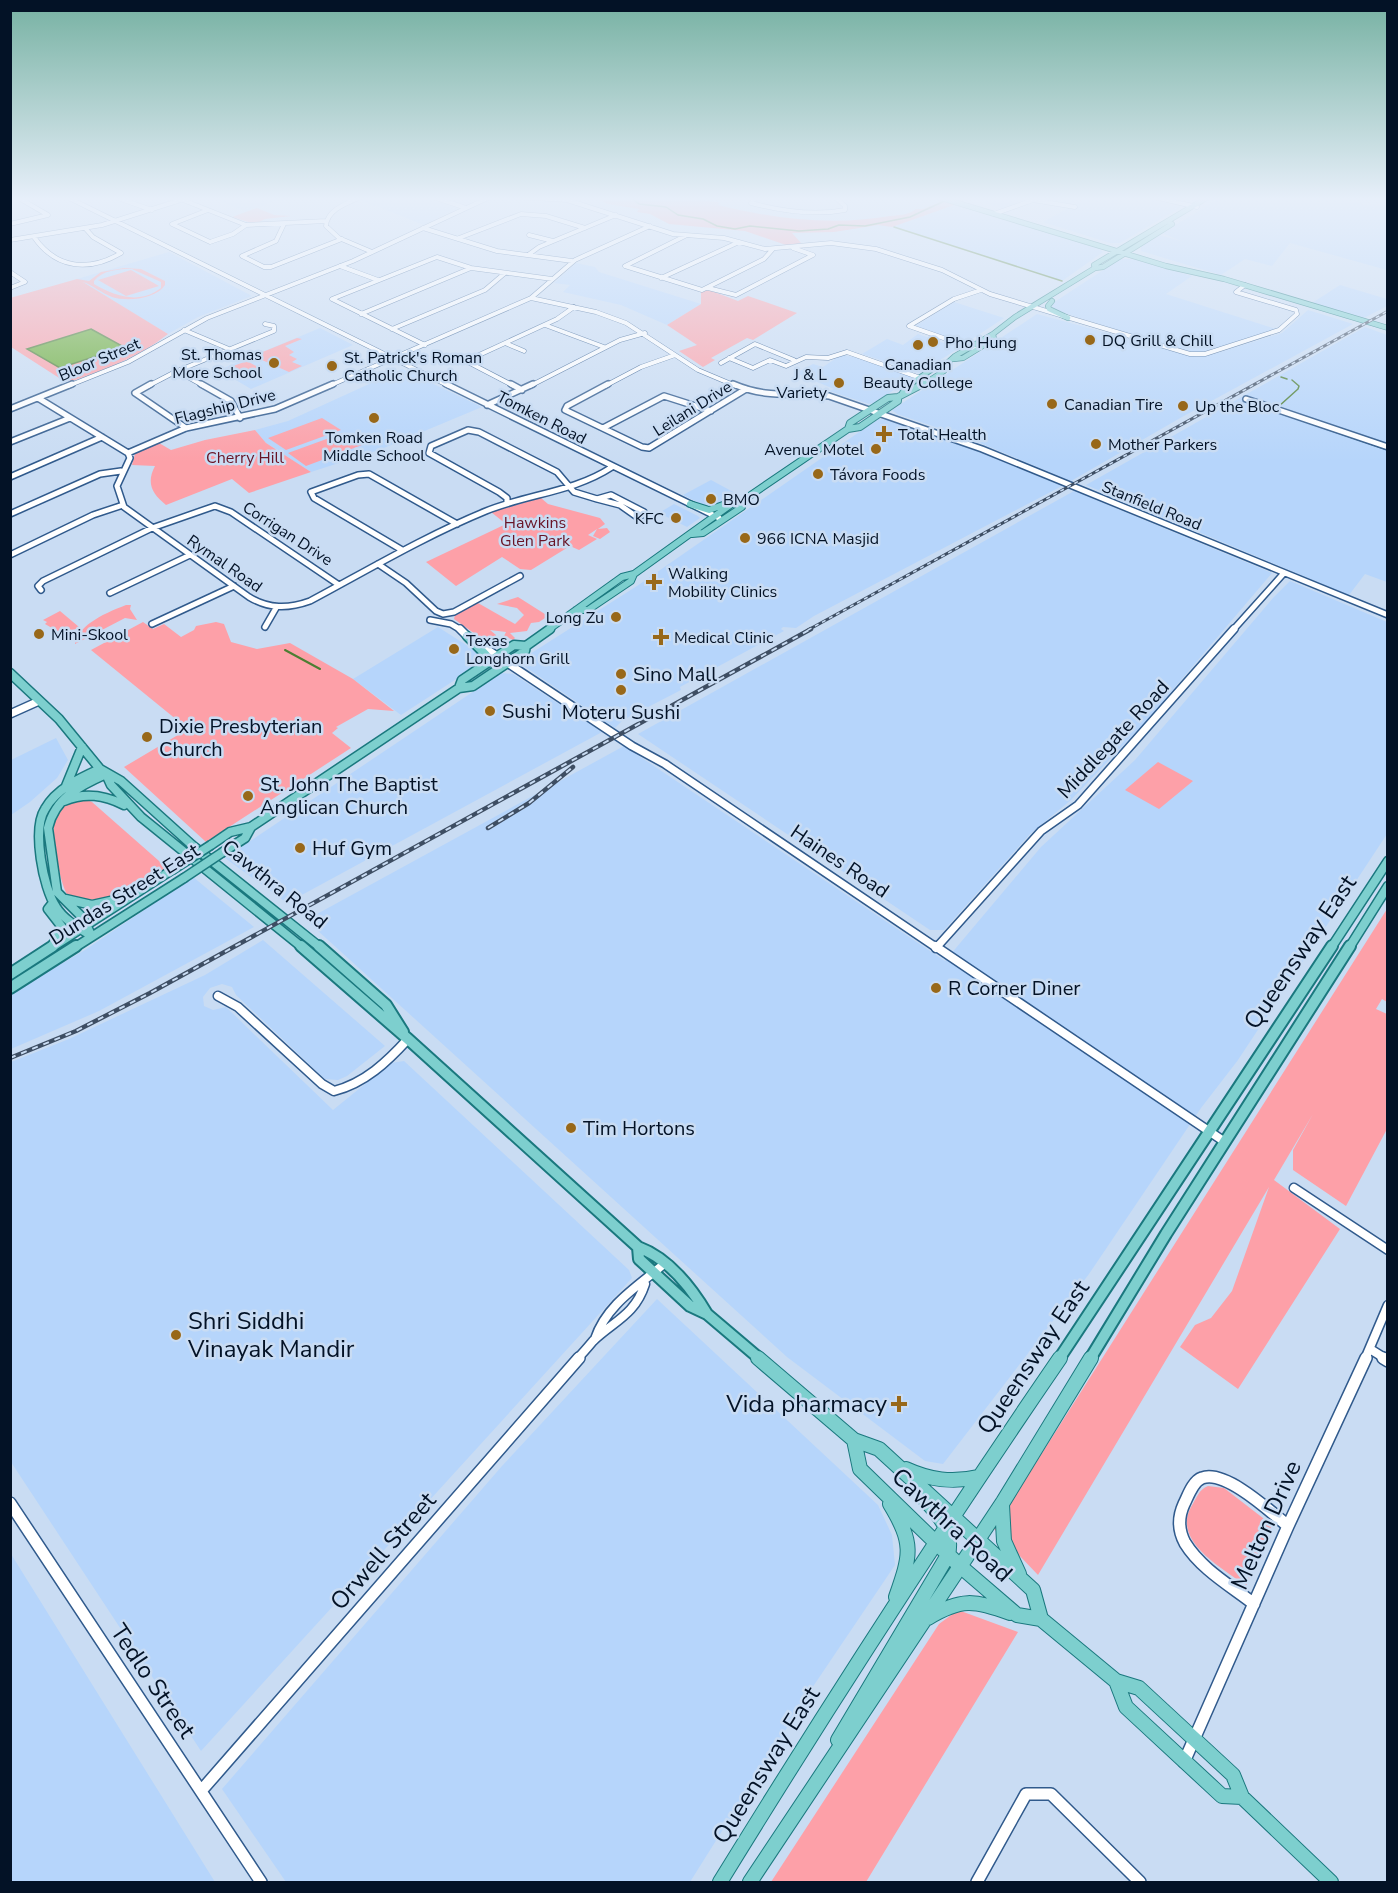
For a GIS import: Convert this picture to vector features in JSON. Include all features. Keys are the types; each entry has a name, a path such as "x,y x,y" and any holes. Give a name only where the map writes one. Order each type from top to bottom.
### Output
{"main road":[{"name":"Dundas Street East","path":"10,974 230,832 251,826 459,688 473,686 525,651 526,646 576,610 588,610 631,581 634,574 692,534 704,533 733,503 742,501 848,429 860,427 881,413 898,401 905,387 934,368 945,366 984,337 993,334 1031,307 1068,285"},
{"path":"1243,286 1388,329"},
{"name":"Dundas Street East","path":"1014,320 1023,320 1064,293 1061,290"},
{"path":"1052,301 1048,306 1049,309 1070,319"},
{"name":"Dundas Street East","path":"954,359 963,358 976,350 993,339 993,334"},
{"name":"Dundas Street East","path":"848,429 849,423 870,409 888,398 915,390 944,371 945,366"},
{"name":"Dundas Street East","path":"717,519 742,507 742,501"},
{"path":"686,503 711,510 726,503 733,503"},
{"path":"467,636 486,655 485,661 474,672"},
{"name":"Dundas Street East","path":"459,688 462,680 514,645 526,646"},
{"name":"Cawthra Road","path":"10,673 59,719 132,809 174,846 285,932 408,1039 638,1247 647,1249 664,1264 698,1298 707,1314"},
{"path":"60,793 70,779 82,747"},
{"path":"92,936 52,904 38,829 45,808 60,793 77,779 103,771"},
{"path":"83,927 83,918 57,891 54,883 49,820 57,806 75,789 103,771"},
{"name":"Cawthra Road","path":"103,771 121,781 155,814 295,925 386,1005 408,1039"},
{"path":"57,806 70,798 88,794 107,796 132,809"},
{"name":"Dundas Street East","path":"10,988 245,838 251,826"},
{"name":"Queensway East","path":"720,1882 823,1715 978,1477 1097,1304 1388,861"},
{"path":"62,896 77,904 102,904 117,900 146,882 156,880"},
{"name":"Queensway East","path":"750,1882 1003,1502 1074,1382 1388,886"},
{"path":"22,967 53,944 59,935 61,923 48,909 52,904"},
{"name":"Cawthra Road","path":"638,1247 639,1259 690,1306 707,1314 854,1440 879,1449 897,1465 902,1477 932,1507 949,1522 977,1540 1033,1590 1041,1619"},
{"name":"Cawthra Road","path":"854,1440 860,1469 935,1543 1017,1616"},
{"path":"897,1465 924,1478 938,1481 978,1477"},
{"path":"882,1491 909,1538 907,1567 891,1611"},
{"path":"1003,1502 1000,1532 1004,1546 1023,1581"},
{"path":"784,1831 948,1555 951,1544 949,1522"},
{"path":"924,1621 951,1604 969,1600 978,1601 1017,1616 1041,1619 1116,1681 1139,1688 1233,1775 1242,1797 1331,1882"},
{"path":"1116,1681 1126,1707 1184,1762 1222,1796 1242,1797"}],"street":[{"name":"Tomken Road","path":"245,285 717,519"},
{"name":"Bloor Street","path":"10,409 128,362 219,313 289,285"},
{"path":"365,285 332,299 425,345"},
{"path":"361,314 430,285"},
{"path":"392,329 484,290 490,285"},
{"name":"Flagship Drive","path":"128,453 186,428 275,409 531,298 545,285"},
{"path":"686,285 702,290 713,285"},
{"path":"708,288 736,295 755,285"},
{"path":"969,285 979,291 1070,319 1182,352 1198,354 1279,330 1297,314 1296,310 1286,305 1236,293 1243,286"},
{"path":"976,350 910,327 954,299 979,291"},
{"name":"Stanfield Road","path":"531,298 615,318 645,333 705,374 746,389 776,396 826,396 982,448 1388,615"},
{"path":"522,390 466,363 544,325 574,307"},
{"path":"186,428 135,394 137,391 177,371 274,331 274,326 265,324"},
{"path":"544,325 604,347"},
{"path":"184,330 229,349"},
{"path":"487,405 522,390 604,347 645,333"},
{"path":"505,343 524,351"},
{"path":"721,363 755,344 794,360"},
{"path":"729,358 755,368 768,361 786,366 794,360 811,355 828,358 847,352 929,381"},
{"path":"675,355 641,367 565,408 568,412 603,428 664,396 711,411"},
{"path":"177,371 231,401 240,418"},
{"name":"Leilani Drive","path":"603,428 642,447 651,447 746,389"},
{"path":"10,555 93,515 123,505 117,487 121,471 130,458 128,453 38,398"},
{"path":"1246,399 1388,447"},
{"path":"10,442 70,418"},
{"path":"507,503 507,498 499,492 429,453 431,446 468,430 479,432 557,472 574,492 596,500 624,506 637,517 645,514 611,495 596,500"},
{"path":"10,477 102,437"},
{"name":"Rymal Road","path":"123,505 258,603 276,608 303,604 402,550 457,524 507,503 569,486 610,466"},
{"path":"10,514 100,474 121,471"},
{"path":"402,550 322,503 311,495 311,492 358,475 369,474 457,524"},
{"name":"Corrigan Drive","path":"152,528 219,506 339,585"},
{"path":"41,590 38,586 43,581 152,528"},
{"path":"110,593 190,555"},
{"path":"378,564 406,583 436,611 443,614 462,608 520,576"},
{"name":"Middlegate Road","path":"936,948 1041,831 1078,805 1284,573"},
{"path":"152,624 234,586"},
{"path":"265,627 276,608"},
{"name":"Haines Road","path":"430,620 459,628 498,657 632,746 665,764 1225,1142"},
{"path":"10,714 39,701"},
{"path":"219,996 238,1006 322,1084 334,1091 350,1088 361,1082 408,1039"},
{"path":"1294,1188 1388,1250"},
{"name":"Orwell Street","path":"201,1791 595,1339 608,1333 641,1296 645,1284 664,1264"},
{"name":"Melton Drive","path":"1184,1762 1388,1305"},
{"path":"1370,1349 1388,1360"},
{"path":"1254,1604 1191,1553 1180,1532 1179,1514 1195,1483 1201,1478 1214,1477 1236,1487 1288,1526"},
{"name":"Tedlo Street","path":"10,1503 261,1882"},
{"path":"977,1882 1026,1794 1051,1794 1140,1882"}],"shaded area":[{"path":"87,285 232,285 252,296 198,317 168,334"},
{"path":"570,285 642,285 701,304 667,325 621,305 563,292"},
{"path":"1080,285 1179,285 1166,294 1276,329 1209,351 1184,351 1052,309 1053,303"},
{"path":"1339,285 1387,299 1387,306 1364,318 1312,303"},
{"path":"954,302 1004,318 966,343 914,327"},
{"path":"1308,310 1353,324 1182,417 1071,481 968,438 897,414 892,410 1037,314 1197,357 1282,333"},
{"path":"1365,327 1387,335 1387,443 1280,408 1276,410 1387,449 1387,582 1365,574 1349,595 1086,485"},
{"name":"St. Thomas More School","path":"320,328 353,345 251,389 219,370"},
{"path":"91,329 124,347 60,368 27,349"},
{"path":"918,334 959,348 920,373 862,354 887,339 903,345"},
{"path":"841,355 854,357 911,376 911,378 875,403 869,404 829,391 834,389 796,373 813,364 823,367"},
{"name":"Tomken Road Middle School","path":"402,369 482,407 379,450 311,472 266,443 255,430 288,421"},
{"path":"878,419 888,420 959,444 1062,486 814,616 796,628 783,627 781,629 784,631 680,687 681,690 623,720 615,728 521,664 522,659 637,586"},
{"path":"711,480 737,494 718,506 707,507 683,495"},
{"path":"1074,491 1272,573 1147,720 1071,800 1030,834 944,930 930,930 638,734"},
{"path":"674,504 700,518 687,527 659,513"},
{"path":"1290,581 1387,622 1387,834 1238,1060 1201,1108 1089,1274 943,1464 925,1461 787,1357 306,920 624,746 945,961 1041,847 1135,760"},
{"path":"438,627 482,655 478,665 401,715 353,679"},
{"path":"501,673 513,674 602,732 287,903 225,858"},
{"path":"56,738 68,760 57,778 11,815 11,760"},
{"path":"193,877 254,927 99,1011 11,1049 11,993 85,950"},
{"path":"263,940 385,1046 347,1076 338,1080 325,1079 236,995 232,987 222,984 210,988 203,997 204,1006 213,1010 226,1007 333,1110 391,1063 404,1061 629,1270 632,1278 201,1751 11,1462 11,1062 69,1039 205,975"},
{"path":"657,1299 878,1505 892,1535 895,1565 810,1691 690,1882 286,1882 222,1789 502,1466"},
{"path":"11,1554 215,1882 11,1882"}],"green space":[{"path":"55,285 88,285 168,334 132,357 67,383 11,347 10,298"},
{"path":"91,285 97,285 119,295 136,297 153,293 161,288 161,285 165,285 161,290 141,298 112,297"},
{"path":"107,285 159,286 126,296"},
{"path":"709,290 738,301 748,296 797,313 753,340 747,338 711,358 715,360 703,367 679,351 697,345 667,325 701,304 701,292"},
{"path":"297,338 302,339 285,346 294,352 289,355 297,359 292,362 302,366 289,372 253,356"},
{"path":"247,361 258,367 254,374 242,379 222,370"},
{"path":"322,418 341,430 286,450 268,438"},
{"name":"Cherry Hill","path":"255,430 266,443 311,472 249,493 232,479 166,505 157,497 152,488 151,478 155,466 132,465 135,454 159,443 171,450 205,440"},
{"path":"343,433 362,445 306,466 288,453"},
{"name":"Hawkins Glen Park","path":"541,498 548,504 600,518 605,524 598,529 607,528 610,532 600,539 593,536 597,529 588,535 597,539 579,550 570,546 531,570 520,569 502,557 456,586 426,562 506,524 491,512"},
{"path":"518,597 548,616 539,622 531,623 527,631 510,633 515,638 513,640 504,636 506,632 490,630 496,635 496,639 485,641 454,619 455,615 478,603 515,624 524,615 517,608 497,604"},
{"path":"126,605 131,605 130,609 137,620 125,618 75,644 75,634 88,624"},
{"path":"60,611 79,627 64,635 45,624 47,622 43,620"},
{"path":"143,622 153,629 164,624 181,637 194,630 196,626 216,622 224,624 231,642 257,649 290,643 353,679 394,711 368,709 336,727 338,728 332,733 351,748 206,842 124,767 188,729 91,650"},
{"path":"1158,762 1193,781 1159,809 1125,790"},
{"path":"85,799 92,802 167,868 116,897 97,903 68,896 61,879 56,854 54,819 61,805"},
{"path":"1387,909 1387,1002 1382,999 1376,1009 1387,1014 1387,1129 1346,1206 1293,1170 1293,1150 1313,1114 1274,1180 1340,1229 1238,1389 1180,1347 1195,1325 1211,1318 1232,1291 1269,1187 1038,1575 994,1529"},
{"path":"1208,1486 1224,1488 1272,1525 1246,1586 1203,1553 1188,1532 1187,1520 1191,1507 1200,1492"},
{"path":"958,1610 1018,1632 866,1882 771,1882 939,1624"}],"waterway":[{"path":"1281,377 1287,379"},
{"path":"1278,407 1298,389 1299,386 1292,380"},
{"path":"1277,412 1388,450"},
{"path":"285,650 320,669"}],"railway":[{"path":"808,630 1388,311"},
{"path":"10,1058 76,1031 150,993 811,629"},
{"path":"488,828 529,803 573,767"}],"place":[{"name":"DQ Grill & Chill","path":"1090,340"},
{"name":"Pho Hung","path":"933,342"},
{"name":"Canadian Beauty College","path":"918,345"},
{"name":"St. Thomas More School","path":"274,363"},
{"name":"St. Patrick's Roman Catholic Church","path":"332,366"},
{"name":"J & L Variety","path":"839,383"},
{"name":"Canadian Tire","path":"1052,404"},
{"name":"Up the Bloc","path":"1183,406"},
{"name":"Tomken Road Middle School","path":"374,418"},
{"name":"Total Health","path":"884,434"},
{"name":"Mother Parkers","path":"1096,444"},
{"name":"Avenue Motel","path":"876,449"},
{"name":"Távora Foods","path":"818,474"},
{"name":"BMO","path":"711,499"},
{"name":"KFC","path":"676,518"},
{"name":"966 ICNA Masjid","path":"745,538"},
{"name":"Walking Mobility Clinics","path":"654,582"},
{"name":"Long Zu","path":"616,617"},
{"name":"Mini-Skool","path":"39,634"},
{"name":"Medical Clinic","path":"661,637"},
{"name":"Texas Longhorn Grill","path":"454,649"},
{"name":"Sino Mall","path":"621,674"},
{"name":"Moteru Sushi","path":"621,690"},
{"name":"Sushi","path":"490,711"},
{"name":"Dixie Presbyterian Church","path":"147,737"},
{"name":"St. John The Baptist Anglican Church","path":"248,796"},
{"name":"Huf Gym","path":"300,848"},
{"name":"R Corner Diner","path":"936,988"},
{"name":"Tim Hortons","path":"571,1128"},
{"name":"Shri Siddhi Vinayak Mandir","path":"176,1335"},
{"name":"Vida pharmacy","path":"899,1404"}]}
